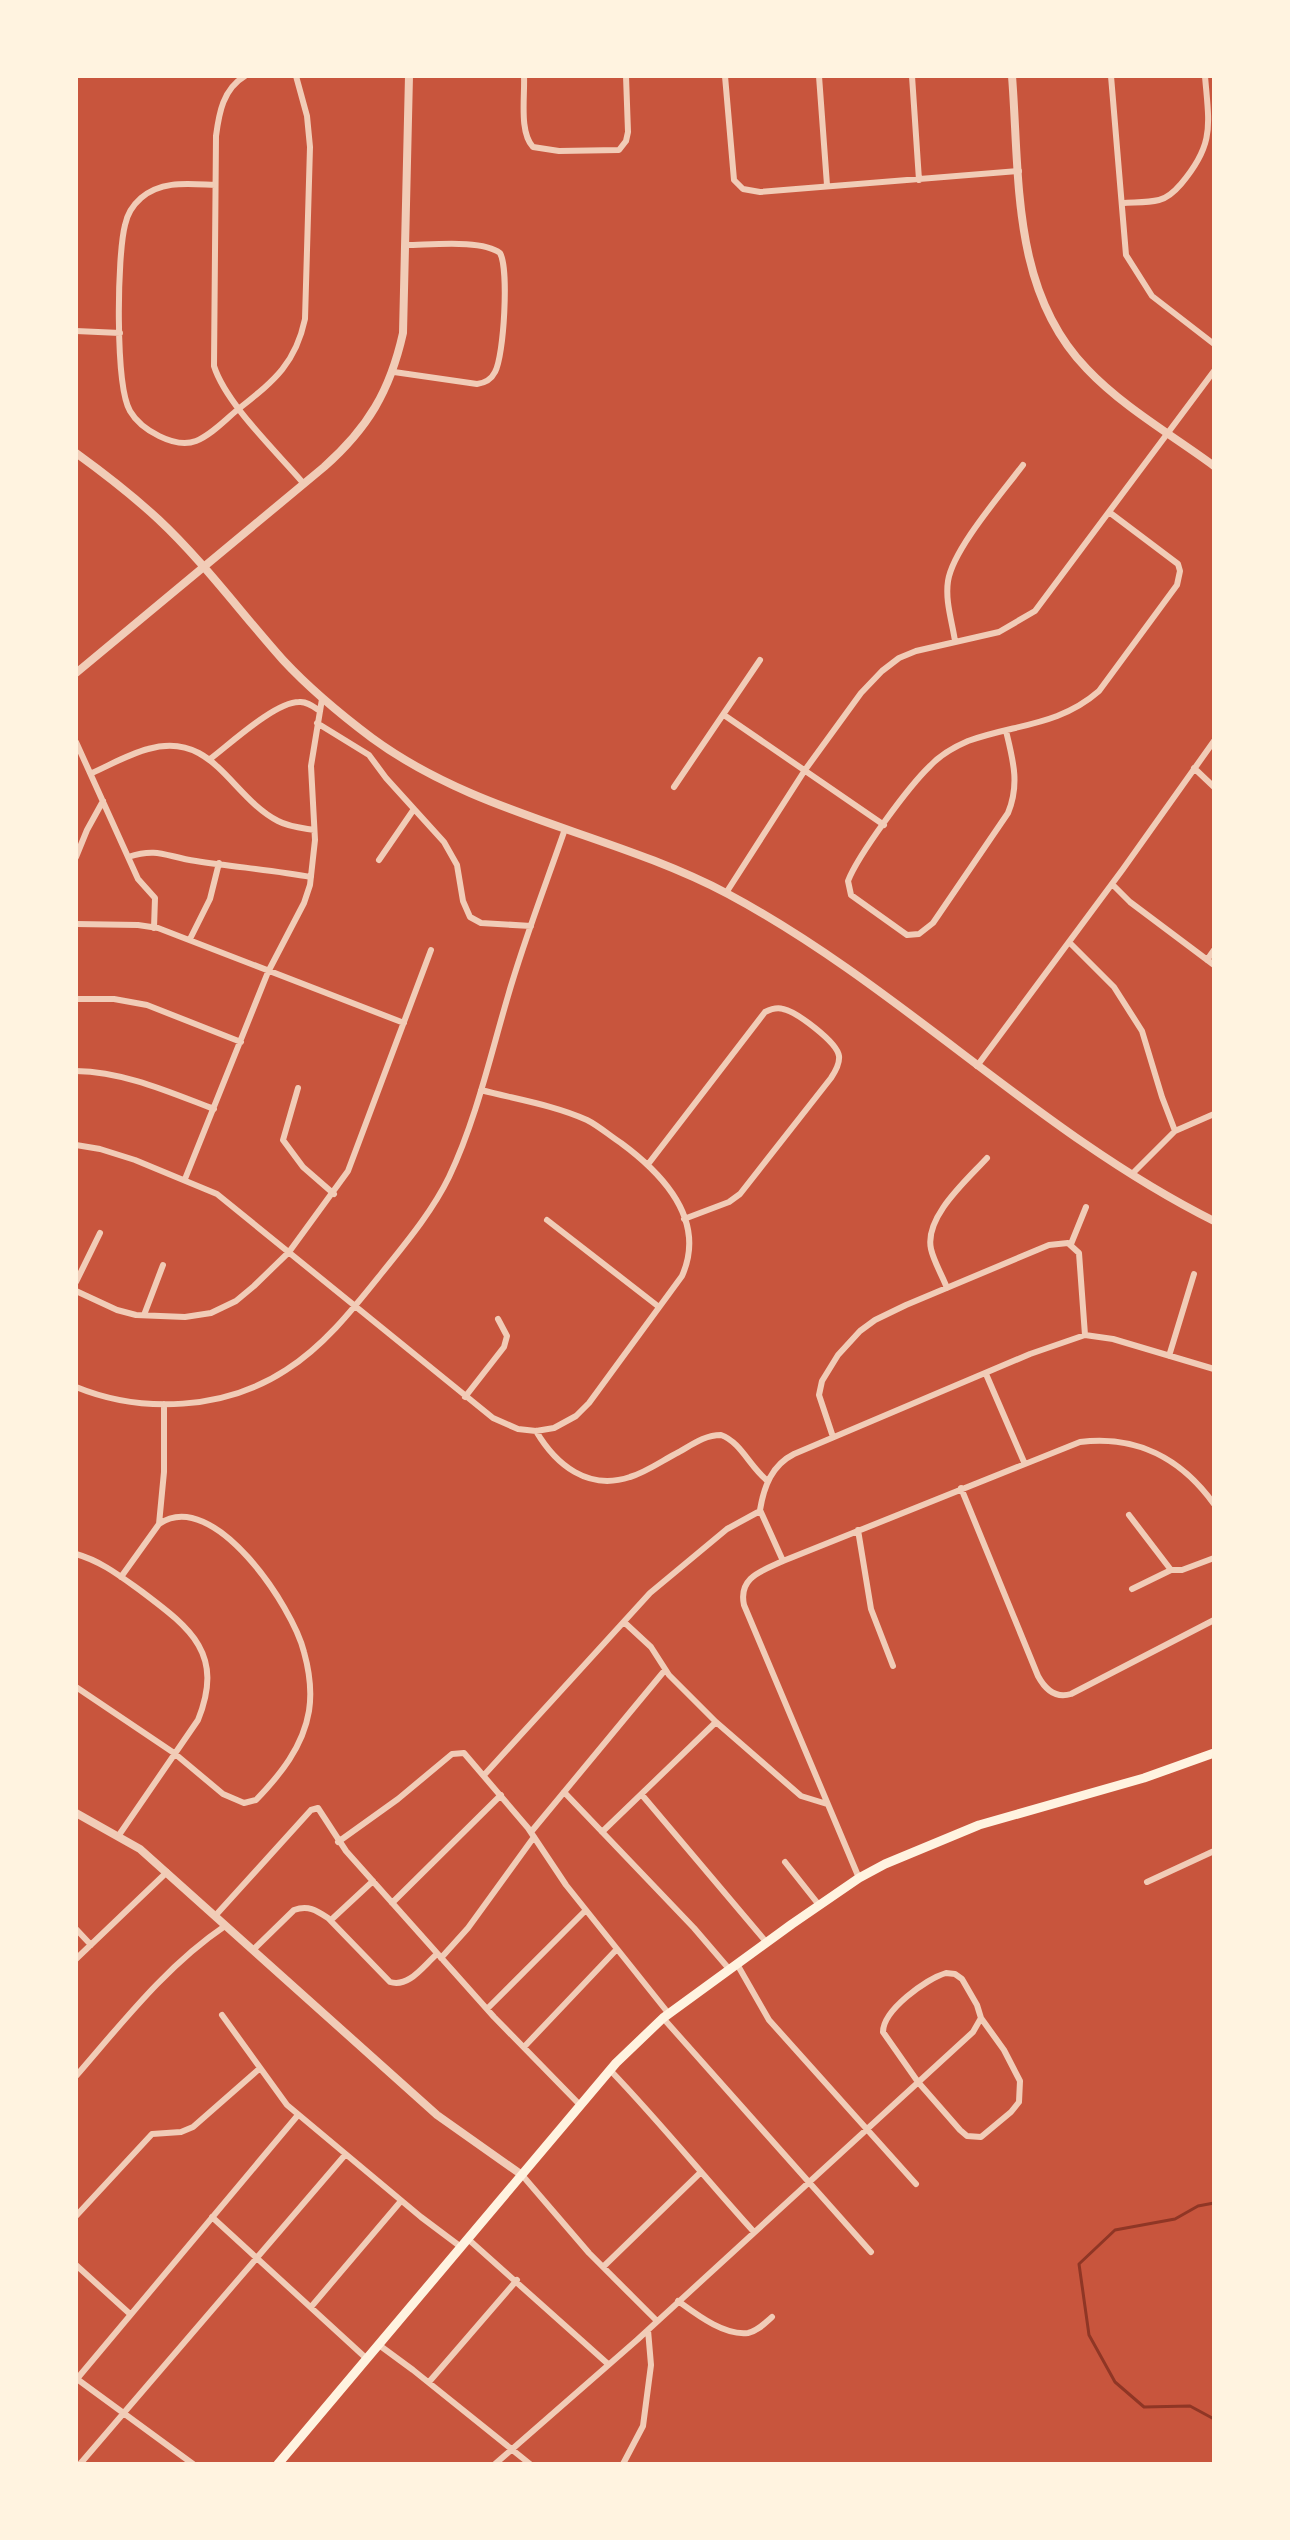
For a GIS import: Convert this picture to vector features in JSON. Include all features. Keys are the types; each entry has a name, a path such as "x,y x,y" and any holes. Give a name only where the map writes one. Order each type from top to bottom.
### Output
{"main road":[{"path":"278,2463 610,2070 635,2042 666,2016 819,1905 859,1878 895,1860 980,1825 1144,1778 1214,1753"}],"street":[{"path":"245,76 226,94 219,112 215,185 214,366 218,380 239,408 304,484"},
{"path":"215,185 170,184 155,189 141,198 130,211 124,230 120,374 130,410 161,437 183,443 194,442 272,382 296,352 305,319 310,147 307,116 296,76"},
{"path":"76,673 204,569 342,451 373,413 394,372 403,333 409,76"},
{"path":"524,76 526,126 528,141 533,147 549,151 602,152 619,150 626,141 626,76"},
{"path":"725,76 734,180 738,186 760,192 1019,171"},
{"path":"819,76 827,185"},
{"path":"912,76 920,180"},
{"path":"1012,76 1029,263 1049,317 1065,343 1088,370 1214,466"},
{"path":"1111,76 1126,255 1134,271 1162,305 1214,344"},
{"path":"1122,203 1160,200 1168,196 1187,177 1203,151 1209,136 1205,76"},
{"path":"394,372 477,384 485,383 495,373 501,349 504,274 500,253 495,249 477,246 406,245"},
{"path":"76,331 120,333"},
{"path":"726,893 805,770 861,693 882,671 899,658 916,651 999,632 1035,611 1214,371"},
{"path":"76,453 111,478 160,520 285,662 322,699 387,748 425,772 476,797 653,861 726,893 844,968 977,1065 1132,1173 1214,1221"},
{"path":"956,641 947,596 952,566 963,546 1023,465"},
{"path":"1006,731 1016,778 1013,801 1008,813 933,923 919,934 907,935 850,895 848,887 850,875 928,767 944,753 966,742 1006,731 1057,718 1086,702 1098,691 1176,585 1180,571 1178,564 1109,512"},
{"path":"674,787 760,660"},
{"path":"185,1179 268,972 304,903 311,877 314,830 311,766 322,699"},
{"path":"210,759 272,713 291,703 304,702 320,711"},
{"path":"724,715 884,825"},
{"path":"317,723 369,755 453,856 470,917 481,923 531,926"},
{"path":"977,1065 1112,884 1214,741"},
{"path":"76,742 140,882 155,898 154,928"},
{"path":"92,773 147,748 166,746 189,748 210,759 249,799 276,820 314,830"},
{"path":"1194,768 1214,788"},
{"path":"76,857 87,830 103,801"},
{"path":"379,860 414,809"},
{"path":"76,1387 124,1401 165,1404 191,1403 241,1391 273,1378 323,1340 356,1305 434,1203 461,1152 531,926 565,829"},
{"path":"128,857 151,851 194,861 259,867 311,877"},
{"path":"190,939 210,899 219,863"},
{"path":"1112,884 1130,902 1214,965"},
{"path":"76,924 138,925 154,928 190,939 268,972 404,1023"},
{"path":"1069,942 1114,987 1142,1031 1175,1131"},
{"path":"76,1291 117,1310 144,1315 185,1317 212,1313 236,1301 254,1287 289,1252 334,1194 355,1156 431,950"},
{"path":"1208,960 1214,950"},
{"path":"76,999 114,999 147,1005 241,1042"},
{"path":"649,1163 765,1012 771,1008 786,1009 834,1043 839,1054 839,1062 831,1078 749,1185 729,1202 684,1219"},
{"path":"76,1071 109,1072 129,1077 214,1109"},
{"path":"298,1088 283,1140 298,1161 334,1194"},
{"path":"76,1145 100,1149 135,1160 218,1194 356,1305 465,1397 506,1425 536,1431 554,1428 576,1416 659,1307 686,1266 690,1241 684,1219 665,1181 649,1163 588,1120 481,1090"},
{"path":"1132,1173 1175,1131 1214,1114"},
{"path":"947,1288 931,1247 932,1229 952,1197 987,1158"},
{"path":"1071,1244 1086,1207"},
{"path":"547,1220 659,1307"},
{"path":"76,1282 100,1233"},
{"path":"833,1437 821,1403 820,1389 825,1374 838,1355 874,1320 1049,1245 1064,1242 1071,1244 1079,1253 1085,1335"},
{"path":"144,1315 163,1265"},
{"path":"1169,1356 1194,1274"},
{"path":"465,1397 504,1347 507,1336 498,1319"},
{"path":"783,1561 760,1511 768,1481 784,1459 833,1437 1030,1354 1085,1335 1113,1340 1214,1369"},
{"path":"986,1374 1024,1462"},
{"path":"159,1524 164,1472 165,1404"},
{"path":"536,1431 546,1448 572,1472 591,1479 627,1478 705,1437 721,1435 735,1444 755,1470 768,1481"},
{"path":"859,1878 744,1605 743,1588 754,1574 1024,1462 1080,1442 1107,1440 1151,1449 1177,1464 1192,1477 1214,1504"},
{"path":"962,1488 1038,1676 1052,1693 1065,1696 1071,1694 1214,1620"},
{"path":"485,1774 624,1622 678,1568 727,1529 760,1511"},
{"path":"1130,1515 1171,1570"},
{"path":"76,1687 174,1753 232,1800 249,1803 256,1800 291,1759 300,1740 309,1712 310,1686 304,1651 289,1615 270,1582 244,1554 207,1524 194,1517 167,1518 159,1524 121,1576"},
{"path":"858,1530 871,1609 893,1666"},
{"path":"76,1554 105,1566 121,1576 178,1619 192,1633 206,1660 209,1683 198,1720 119,1835"},
{"path":"1132,1589 1171,1570 1182,1570 1214,1558"},
{"path":"624,1622 651,1647 665,1670 716,1722 801,1796 827,1804"},
{"path":"254,1948 294,1910 309,1908 331,1920 390,1982 400,1984 409,1980 439,1956 468,1928 564,1792 665,1670"},
{"path":"602,1832 716,1722"},
{"path":"339,1842 398,1799 452,1754 465,1753 485,1774 533,1834 586,1910 666,2016 808,2183 871,2252"},
{"path":"564,1792 733,1967 769,2020 916,2184"},
{"path":"642,1794 767,1943"},
{"path":"392,1903 501,1795"},
{"path":"215,1916 314,1808 321,1811 339,1842 392,1903 580,2106"},
{"path":"76,1813 119,1835 167,1872 225,1926 254,1948 322,2015 437,2115 522,2175 603,2267 657,2321"},
{"path":"1147,1882 1214,1851"},
{"path":"785,1862 819,1905"},
{"path":"76,1959 167,1872"},
{"path":"331,1920 373,1881"},
{"path":"488,2009 586,1910"},
{"path":"76,2076 132,2010 202,1941 225,1926"},
{"path":"76,1929 91,1945"},
{"path":"524,2047 617,1949"},
{"path":"955,1974 962,1979 977,2005 981,2018 1004,2050 1020,2081 1018,2102 1011,2112 981,2137 967,2136 918,2082 883,2032 888,2016 898,2005 937,1976 955,1974"},
{"path":"222,2015 281,2099 345,2155 461,2247"},
{"path":"495,2463 648,2330 973,2032 981,2018"},
{"path":"76,2216 152,2134 187,2131 259,2069"},
{"path":"610,2070 649,2110 700,2173 754,2232"},
{"path":"193,2463 184,2461 77,2380 298,2115"},
{"path":"80,2463 345,2155"},
{"path":"603,2267 700,2173"},
{"path":"311,2307 401,2201"},
{"path":"212,2217 367,2359"},
{"path":"468,2239 517,2280 608,2364"},
{"path":"76,2276 79,2267 130,2314"},
{"path":"429,2382 517,2280"},
{"path":"678,2301 711,2322 740,2333 756,2330 772,2317"},
{"path":"623,2463 643,2426 651,2365 648,2330"},
{"path":"379,2345 530,2463"}],"waterway":[{"path":"1214,2203 1198,2206 1175,2219 1115,2230 1079,2264 1089,2335 1115,2382 1144,2407 1190,2406 1214,2419"}]}
